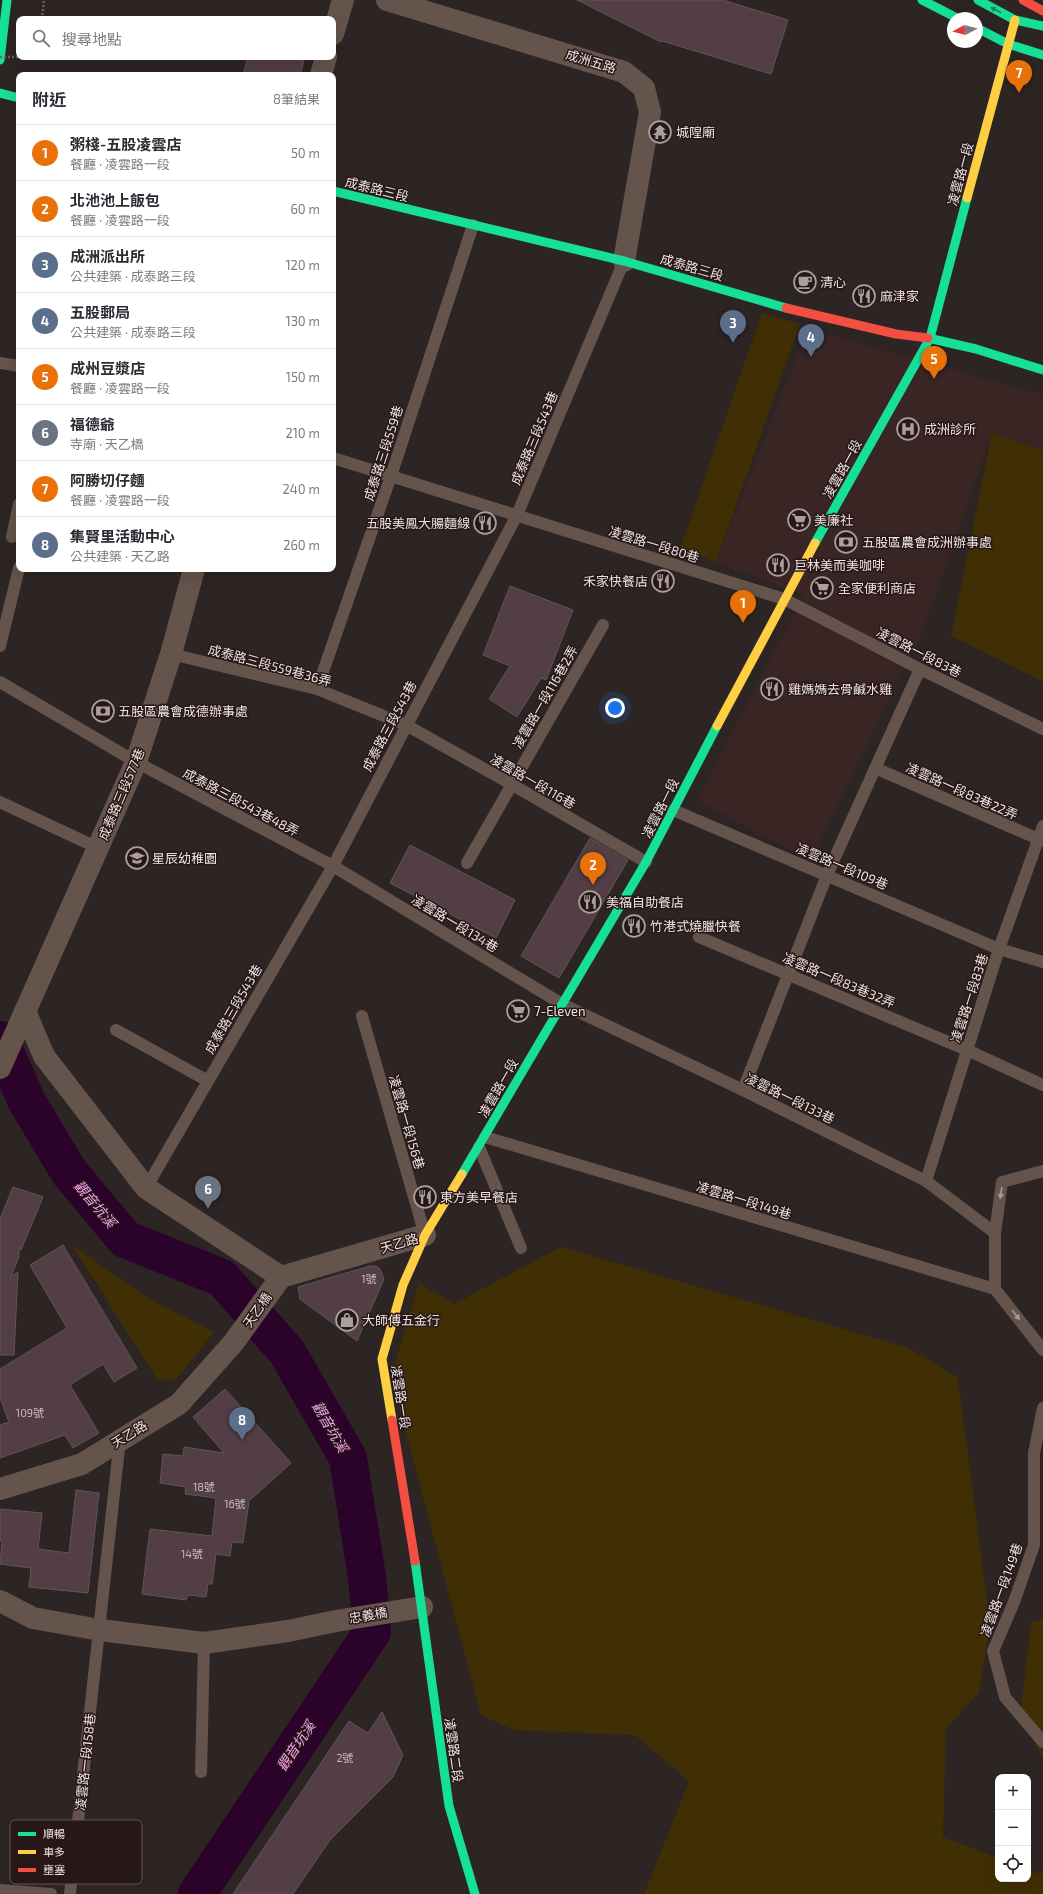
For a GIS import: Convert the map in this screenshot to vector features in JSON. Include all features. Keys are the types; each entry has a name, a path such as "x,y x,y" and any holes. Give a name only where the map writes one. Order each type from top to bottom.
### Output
{"main road":[{"path":"0,58 7,0"},
{"path":"922,0 947,13"},
{"path":"978,0 1015,20 1043,26"},
{"path":"1023,0 1043,11"},
{"name":"凌雲路一段","path":"422,1607 382,1359 403,1285 425,1235 482,1142 646,862 784,599 930,338 1015,20"},
{"path":"983,31 1008,44 1043,55"},
{"path":"0,93 16,97"},
{"name":"成泰路三段","path":"336,192 624,261 805,313 896,334 930,338 976,349 1043,370"},
{"name":"凌雲路二段","path":"422,1607 449,1806 475,1894"}],"street":[{"path":"336,24 343,0"},
{"name":"成洲五路","path":"387,0 624,72 644,88 650,112 624,261"},
{"path":"1008,44 1043,61"},
{"path":"322,72 325,60"},
{"name":"成泰路三段577巷","path":"1,1066 136,762 171,654 193,572"},
{"path":"25,1011 44,1056 146,1188 281,1277"},
{"name":"天乙路","path":"281,1277 425,1235"},
{"name":"天乙橋","path":"234,1342 281,1277"},
{"name":"天乙路","path":"0,1489 82,1464 120,1439 179,1404 234,1342"},
{"path":"0,1601 33,1618 100,1630 204,1643"},
{"name":"忠義橋","path":"204,1643 288,1631 336,1621 422,1607"}],"lane":[{"name":"成泰路三段559巷","path":"318,689 390,476 472,225"},
{"name":"成泰路三段543巷","path":"146,1188 332,866 516,515 624,261"},
{"path":"0,363 16,366"},
{"name":"凌雲路一段80巷","path":"336,459 784,599"},
{"path":"12,537 16,518"},
{"path":"0,646 18,572"},
{"name":"凌雲路一段83巷","path":"784,599 920,669 1043,729"},
{"name":"凌雲路一段116巷2弄","path":"467,863 603,625"},
{"name":"成泰路三段559巷36弄","path":"171,654 318,689 406,725"},
{"path":"742,1090 826,875 920,669"},
{"name":"成泰路三段543巷48弄","path":"0,682 136,762 332,866"},
{"name":"凌雲路一段116巷","path":"406,725 646,862"},
{"name":"凌雲路一段83巷22弄","path":"875,768 1041,841"},
{"path":"0,802 98,848"},
{"name":"凌雲路一段109巷","path":"673,810 999,949 1043,962"},
{"name":"凌雲路一段83巷","path":"926,1180 999,949 1041,841 1043,826"},
{"name":"凌雲路一段134巷","path":"332,866 562,1004"},
{"name":"凌雲路一段83巷32弄","path":"699,937 967,1050 1043,1085"},
{"name":"凌雲路一段133巷","path":"562,1004 926,1180 996,1233"},
{"name":"凌雲路一段156巷","path":"362,1016 425,1235"},
{"path":"116,1030 208,1081"},
{"path":"482,1142 521,1248"},
{"name":"凌雲路一段149巷","path":"482,1142 995,1289"},
{"path":"1043,1171 1002,1182 996,1233 995,1289 1043,1350"},
{"name":"凌雲路一段149巷","path":"1043,1408 1034,1453 1034,1544 1014,1602 993,1651 1005,1697 1043,1742"},
{"name":"凌雲路一段158巷","path":"78,1820 120,1439"},
{"path":"201,1772 204,1643"},
{"name":"凌雲路一段158巷","path":"70,1894 71,1884"},
{"path":"0,1890 51,1894"}],"path":[{"path":"42,16 44,0"},
{"path":"0,58 16,58"}],"shaded area":[{"path":"762,313 800,324 716,562 680,549"},
{"path":"808,329 1043,395 1043,451 992,433 921,636 810,860 697,800 804,595 716,562"},
{"path":"992,433 1043,451 1043,682 951,636"},
{"path":"71,1244 149,1299 214,1332 177,1379 158,1381"},
{"path":"561,1247 909,1348 958,1378 990,1624 979,1693 946,1728 943,1837 995,1857 995,1882 1031,1882 1031,1870 1040,1874 1043,1870 1043,1894 644,1894 689,1781 635,1735 513,1730 481,1715 391,1376 419,1283 454,1304"},
{"path":"1043,1619 1043,1758 1020,1715 1031,1623"}],"building":[{"path":"577,0 723,0 788,20 771,74 662,41 661,42"},
{"path":"247,60 304,61 301,72 244,72"},
{"path":"510,586 573,610 546,680 541,678 517,717 489,699 510,666 483,655"},
{"path":"590,838 628,860 559,978 521,956"},
{"path":"410,845 515,900 496,938 390,883"},
{"path":"13,1187 43,1197 21,1250 19,1247 19,1257 11,1276 18,1272 14,1355 0,1355 0,1219"},
{"path":"63,1245 137,1368 114,1382 103,1364 70,1385 99,1433 73,1448 65,1435 0,1458 0,1425 9,1422 0,1398 0,1369 67,1328 30,1265"},
{"name":"大師傅五金行","path":"370,1266 376,1266 380,1269 384,1279 357,1341 300,1299 298,1287"},
{"path":"225,1389 291,1463 249,1501 243,1543 232,1542 230,1556 216,1554 212,1584 208,1584 206,1597 188,1595 186,1600 142,1594 150,1529 212,1536 216,1498 185,1494 186,1487 160,1483 163,1454 183,1456 184,1447 224,1453 193,1417"},
{"path":"76,1490 99,1493 88,1593 29,1587 31,1568 0,1564 2,1541 0,1541 0,1509 42,1513 38,1549 69,1553"},
{"path":"382,1712 403,1755 393,1777 330,1840 293,1894 233,1894 349,1721 368,1733"}],"waterway":[{"name":"觀音坑溪","path":"0,1040 26,1100 69,1172 125,1239 222,1278 287,1352 348,1458 367,1577 372,1632 197,1894"}],"traffic: fast":[{"path":"0,60 7,0"},
{"path":"922,0 947,13"},
{"path":"978,0 1015,20 1043,26"},
{"path":"983,31 1008,44 1043,55"},
{"path":"0,93 16,97"},
{"path":"336,192 624,261 786,308"},
{"path":"815,543 930,338 967,198"},
{"path":"928,338 976,349 1043,370"},
{"path":"462,1174 646,862 717,726"},
{"path":"415,1561 449,1806 475,1894"}],"traffic: slow":[{"path":"967,198 1015,20"},
{"path":"717,726 815,543"},
{"path":"392,1420 382,1359 403,1285 425,1235 462,1174"}],"traffic: jam":[{"path":"1023,0 1043,11"},
{"path":"786,308 896,334 928,338"},
{"path":"392,1420 415,1561"}],"place":[{"name":"阿勝切仔麵","path":"1019,93"},
{"name":"城隍廟","path":"660,132"},
{"name":"清心","path":"805,282"},
{"name":"麻津家","path":"864,296"},
{"name":"成洲派出所","path":"733,343"},
{"name":"五股郵局","path":"811,357"},
{"name":"成州豆漿店","path":"934,379"},
{"name":"成洲診所","path":"908,429"},
{"name":"美廉社","path":"799,520"},
{"name":"五股美鳳大腸麵線","path":"485,523"},
{"name":"五股區農會成洲辦事處","path":"846,542"},
{"name":"巨林美而美咖啡","path":"778,565"},
{"name":"禾家快餐店","path":"663,581"},
{"name":"全家便利商店","path":"822,588"},
{"name":"粥棧-五股凌雲店","path":"743,623"},
{"name":"雞媽媽去骨鹹水雞","path":"772,689"},
{"name":"五股區農會成德辦事處","path":"103,711"},
{"name":"星辰幼稚園","path":"137,858"},
{"name":"北池池上飯包","path":"593,885"},
{"name":"美福自助餐店","path":"590,902"},
{"name":"竹港式燒臘快餐","path":"634,926"},
{"name":"7-Eleven","path":"518,1011"},
{"name":"東方美早餐店","path":"425,1197"},
{"name":"福德爺","path":"208,1209"},
{"name":"大師傅五金行","path":"347,1320"},
{"name":"集賢里活動中心","path":"242,1440"}]}
